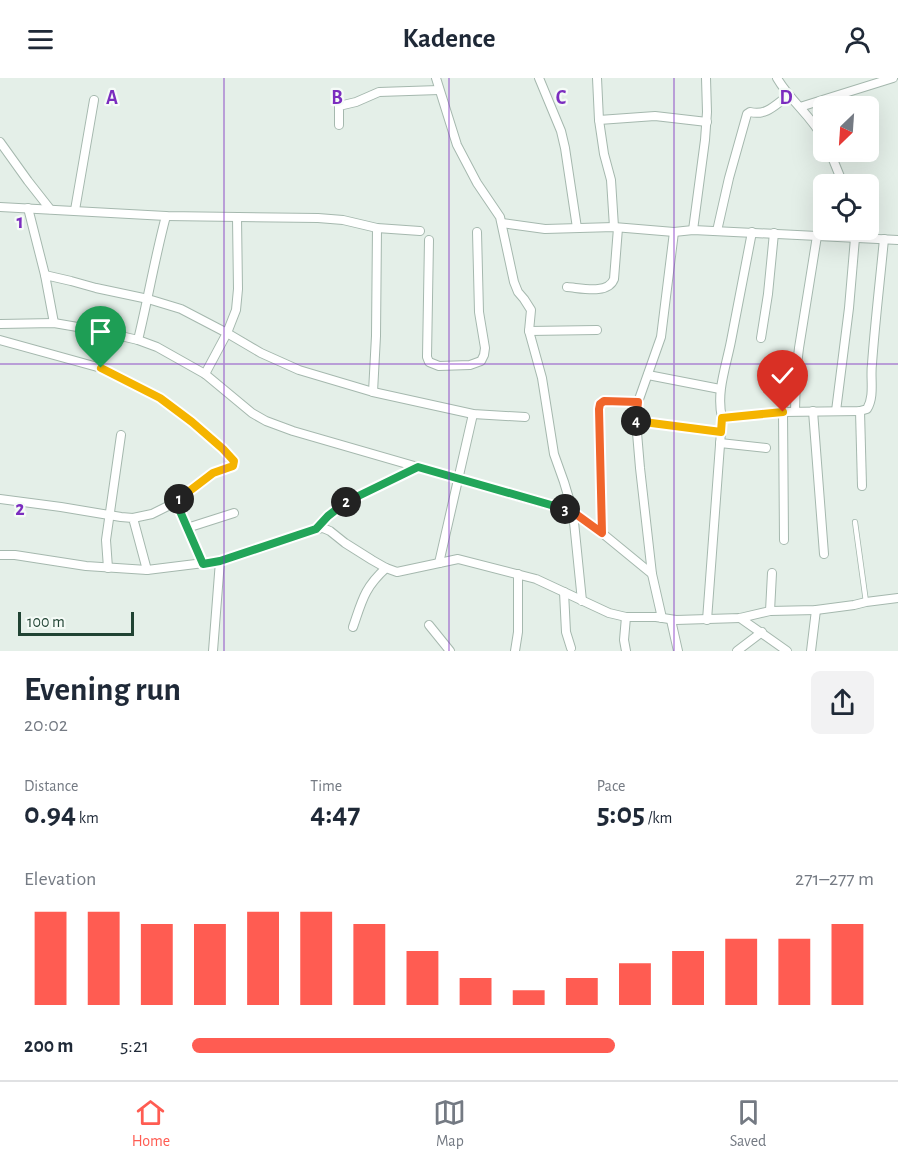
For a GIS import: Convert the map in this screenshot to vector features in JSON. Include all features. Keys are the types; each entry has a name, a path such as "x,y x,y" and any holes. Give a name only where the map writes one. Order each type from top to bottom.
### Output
{"street":[{"path":"436,78 456,145 477,183 500,217 514,282 531,310 529,331 545,393 554,454 573,512 582,601"},
{"path":"539,78 561,131 577,228"},
{"path":"567,287 606,288 612,284 614,279 616,228 611,180 599,120 597,78"},
{"path":"693,230 707,122 706,78"},
{"path":"777,78 813,122"},
{"path":"800,107 893,78"},
{"path":"339,125 339,106 356,102 373,93 387,90 439,90"},
{"path":"717,231 747,114 764,112 789,95"},
{"path":"75,210 94,100"},
{"path":"599,120 655,116 707,122"},
{"path":"0,142 50,208"},
{"path":"0,207 166,216 324,218 377,228 420,231"},
{"path":"28,208 45,275 54,323"},
{"path":"138,340 166,216"},
{"path":"205,374 227,333 236,310 237,218"},
{"path":"502,223 546,229 616,228 813,236"},
{"path":"373,392 377,228"},
{"path":"429,240 427,357 429,362 439,366 470,365 481,361 485,348 479,312 477,232"},
{"path":"674,232 661,337 638,402 636,421 652,574 678,651"},
{"path":"707,620 722,418 720,389 752,232"},
{"path":"761,338 774,233"},
{"path":"879,239 898,240"},
{"path":"722,418 795,411 860,411 867,409 872,390 871,365 884,239"},
{"path":"795,411 798,357 816,240"},
{"path":"836,411 855,240"},
{"path":"45,275 148,298 181,309 261,353 299,370 373,392 473,414 525,417"},
{"path":"0,324 54,323 138,340 157,347 205,374 252,413 266,421 293,431 573,512 652,574"},
{"path":"529,331 597,330"},
{"path":"0,340 101,368 160,398 192,422 234,461 233,466 213,473 176,502 152,514 132,518 0,499"},
{"path":"648,375 720,389"},
{"path":"602,533 600,404 604,401 638,402"},
{"path":"813,411 824,554"},
{"path":"860,411 862,486"},
{"path":"783,412 784,540"},
{"path":"439,563 473,414"},
{"path":"636,421 721,432"},
{"path":"108,568 106,540 121,435"},
{"path":"720,443 766,448"},
{"path":"176,502 203,564"},
{"path":"187,528 234,513"},
{"path":"132,518 147,570"},
{"path":"0,555 108,568 147,570 220,561 323,528 386,568 398,572 458,559 536,579 609,613 626,617 707,620 740,618 770,611 816,610 898,598"},
{"path":"213,651 220,561"},
{"path":"353,627 367,589 386,568"},
{"path":"770,611 772,573"},
{"path":"514,651 518,632 518,574"},
{"path":"564,592 566,632 571,648"},
{"path":"810,651 816,610"},
{"path":"626,617 624,640 626,651"},
{"path":"740,618 787,651"},
{"path":"429,625 450,651"},
{"path":"737,651 762,632"}],"lane":[{"path":"855,522 866,602"}],"path":[{"path":"316,529 348,500 418,467"}],"route":[{"path":"101,368 160,398 192,422 234,461 233,466 213,473 176,502 203,564 220,561 316,529 348,500 418,467 573,512 602,533 599,409 600,404 604,401 638,402 636,421 721,432 722,418 783,412"}]}
